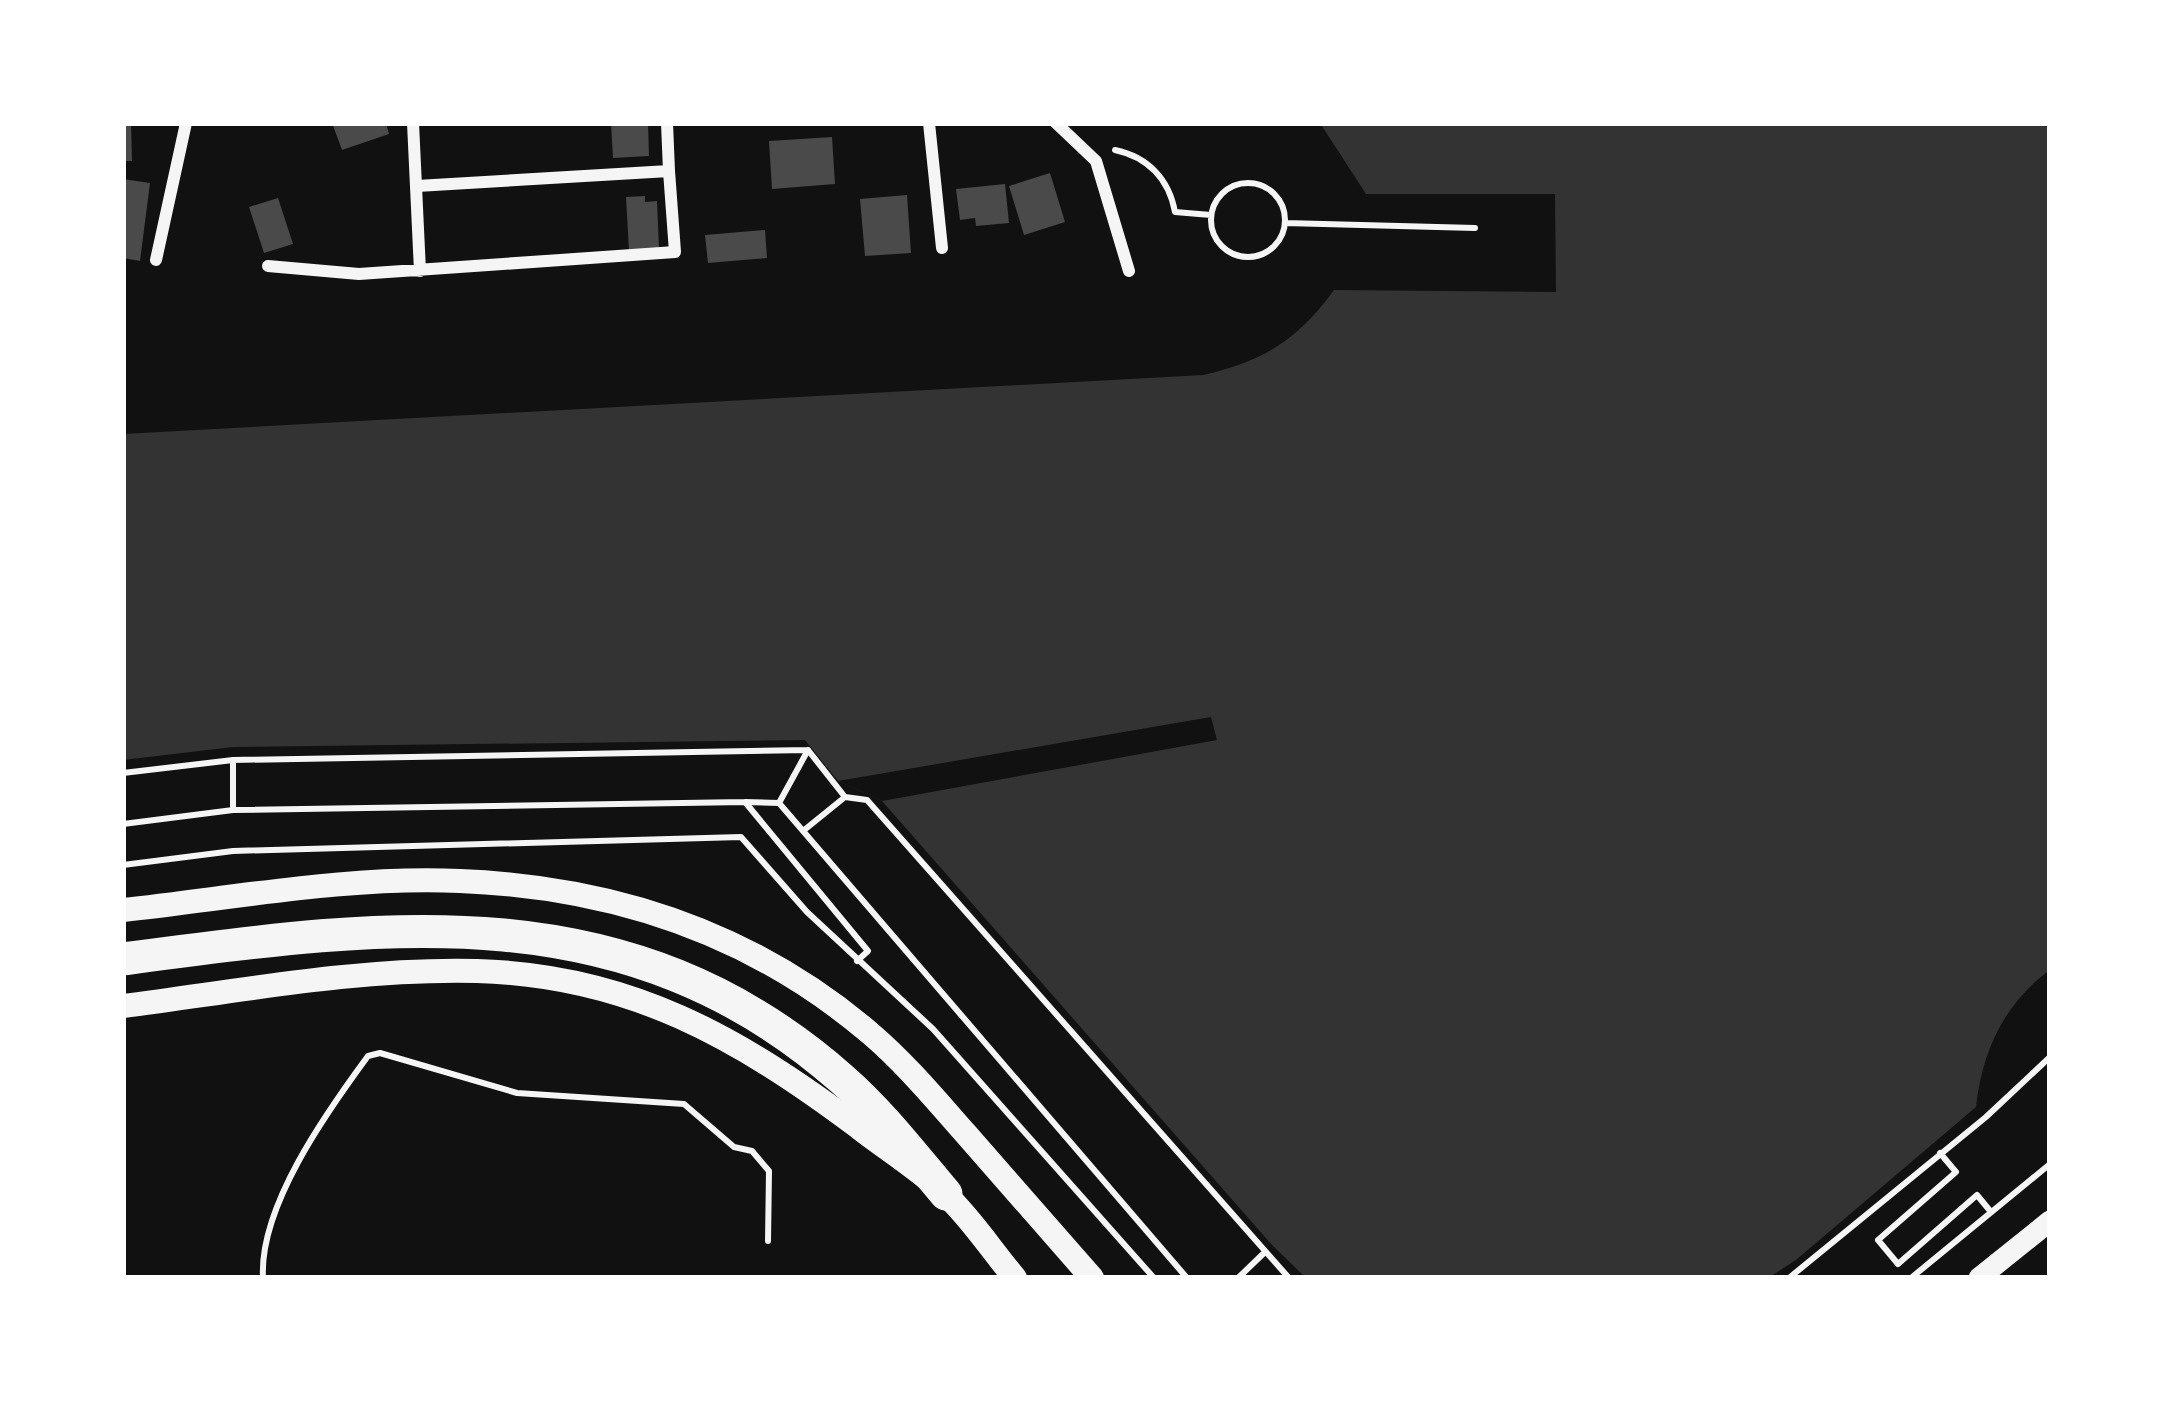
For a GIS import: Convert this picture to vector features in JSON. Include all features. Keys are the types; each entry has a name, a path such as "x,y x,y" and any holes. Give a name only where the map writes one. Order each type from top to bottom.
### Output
{"highway":[{"path":"123,959 312,934 430,930 524,936 603,952 664,972 765,1022 843,1079 946,1194"}],"main road":[{"path":"123,910 358,884 457,881 552,889 604,900 747,948 870,1034 906,1066 1092,1278"},
{"path":"123,1006 415,972 539,976 597,986 653,1004 794,1079 946,1194 1015,1278"}],"street":[{"path":"156,260 186,123"},
{"path":"413,123 420,271"},
{"path":"268,266 359,274 675,252 667,123"},
{"path":"929,123 942,248"},
{"path":"1056,123 1096,161 1129,271"},
{"path":"417,186 669,171"},
{"path":"1979,1278 2050,1221"}],"path":[{"path":"1114,150 1139,158 1160,176 1175,212 1211,215"},
{"path":"1252,182 1273,191 1286,223 1276,244 1244,257 1232,254 1215,238 1211,215 1214,203 1230,187 1252,182"},
{"path":"1286,223 1475,228"},
{"path":"123,773 233,760 808,750"},
{"path":"808,750 845,797 867,800 1289,1278"},
{"path":"779,803 808,750"},
{"path":"233,760 233,810"},
{"path":"803,831 845,797"},
{"path":"745,802 868,951 857,961"},
{"path":"123,824 233,810 779,803 1187,1278"},
{"path":"263,1278 262,1244 299,1161 368,1056 380,1052 517,1093 684,1104 734,1147 752,1151 769,1172 768,1241"},
{"path":"1789,1278 2050,1057"},
{"path":"1940,1154 1956,1172 1878,1240 1898,1264 1977,1196 1991,1212"},
{"path":"1911,1278 2050,1164"},
{"path":"1238,1278 1264,1253"}],"shaded area":[{"path":"1320,123 2050,123 2050,970 2020,998 1998,1030 1976,1107 1796,1260 1768,1278 1306,1278 882,801 838,781 805,740 233,747 123,760 123,434 1203,375 1277,346 1307,323 1334,290 1556,292 1555,194 1366,194"}],"pier":[{"path":"1211,717 1217,740 882,801 838,781"}],"building":[{"path":"123,123 131,123 132,161 123,161"},
{"path":"332,123 386,123 389,134 342,150"},
{"path":"611,123 648,123 649,156 613,158"},
{"path":"832,137 835,184 772,189 769,141"},
{"path":"1050,173 1065,222 1024,235 1009,186"},
{"path":"123,179 150,183 140,261 123,258"},
{"path":"1005,184 1009,223 976,226 975,218 960,220 956,189"},
{"path":"907,195 911,253 865,256 860,199"},
{"path":"645,196 645,202 657,201 659,249 629,251 626,197"},
{"path":"278,198 293,244 264,253 249,207"},
{"path":"765,230 767,258 708,263 705,235"}]}
